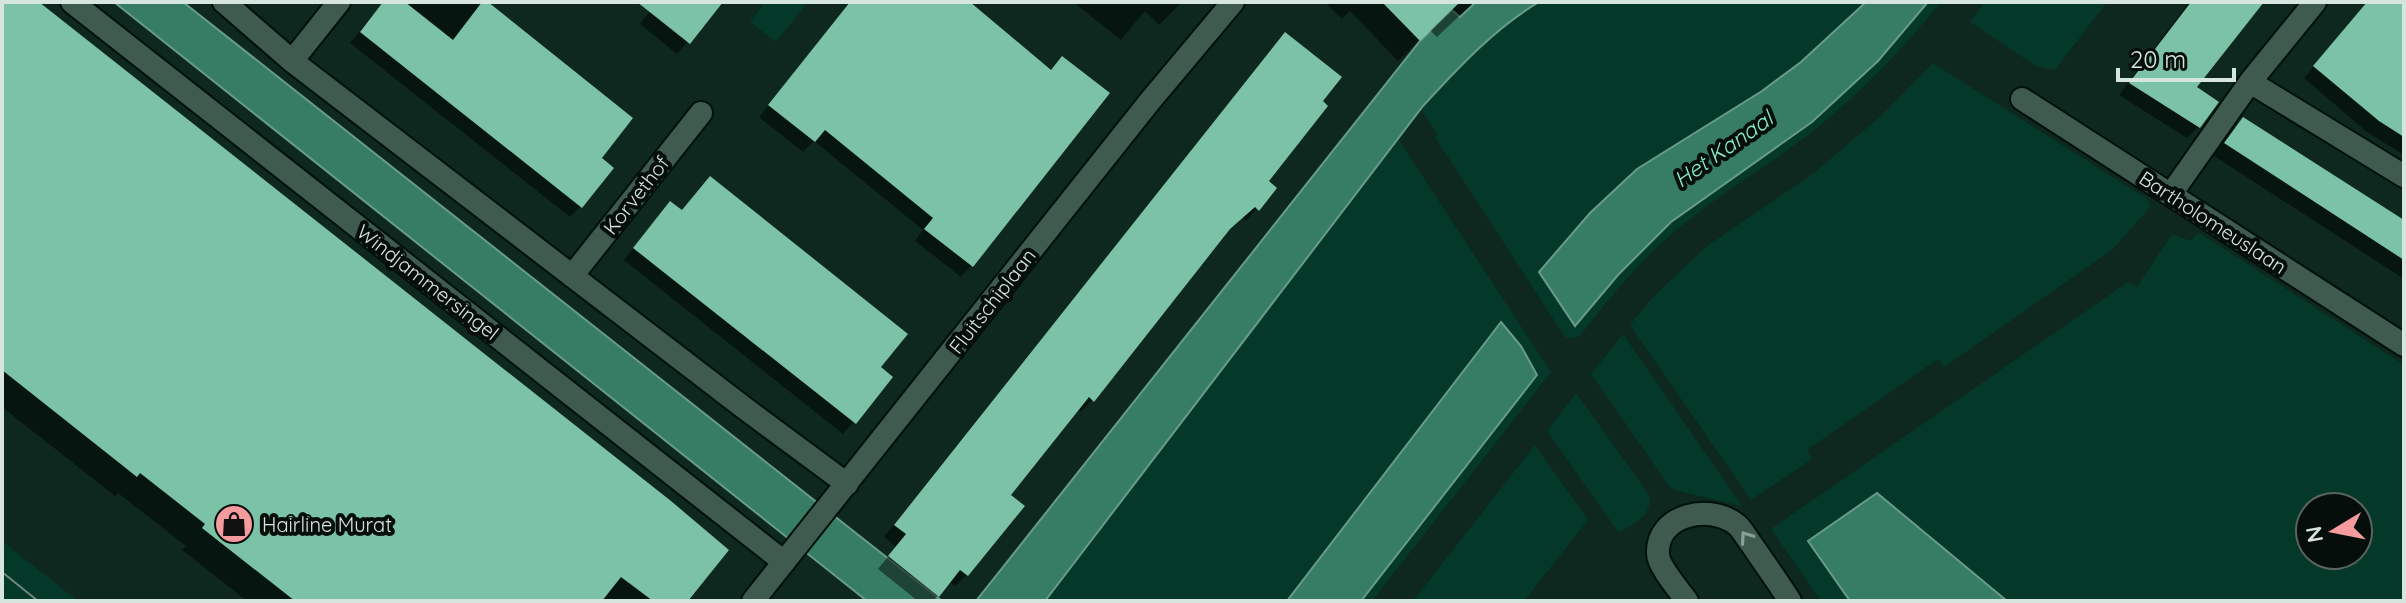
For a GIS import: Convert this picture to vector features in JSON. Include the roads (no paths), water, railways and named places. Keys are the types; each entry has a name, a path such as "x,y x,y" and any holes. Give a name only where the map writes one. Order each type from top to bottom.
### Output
{"street":[{"name":"Windjammersingel","path":"72,2 788,556"},
{"path":"224,2 292,61 847,484"},
{"path":"292,61 339,2"},
{"name":"Fluitschiplaan","path":"753,601 1150,101 1233,2"},
{"path":"2171,194 2250,82 2315,2"},
{"path":"2250,82 2404,176"},
{"name":"Bartholomeuslaan","path":"2022,99 2404,345"},
{"name":"Korvethof","path":"572,276 701,113"},
{"path":"1687,601 1658,558 1659,542 1679,519 1694,513 1710,513 1738,526 1790,601"}],"water":[{"path":"114,2 183,2 942,601 867,601"},
{"path":"1476,2 1539,2 1492,36 1423,106 1045,601 976,601 1420,41 1452,10 1460,17"},
{"name":"Het Kanaal","path":"1866,2 1928,2 1878,61 1812,122 1671,222 1618,275 1575,326 1539,272 1590,213 1637,169 1762,91 1801,62"},
{"path":"1501,322 1521,346 1537,375 1361,601 1287,601"},
{"path":"1877,493 2007,601 1850,601 1808,541"}],"tram line":[{"path":"2,572 38,601"}],"place":[{"name":"Hairline Murat","path":"234,524"}]}
